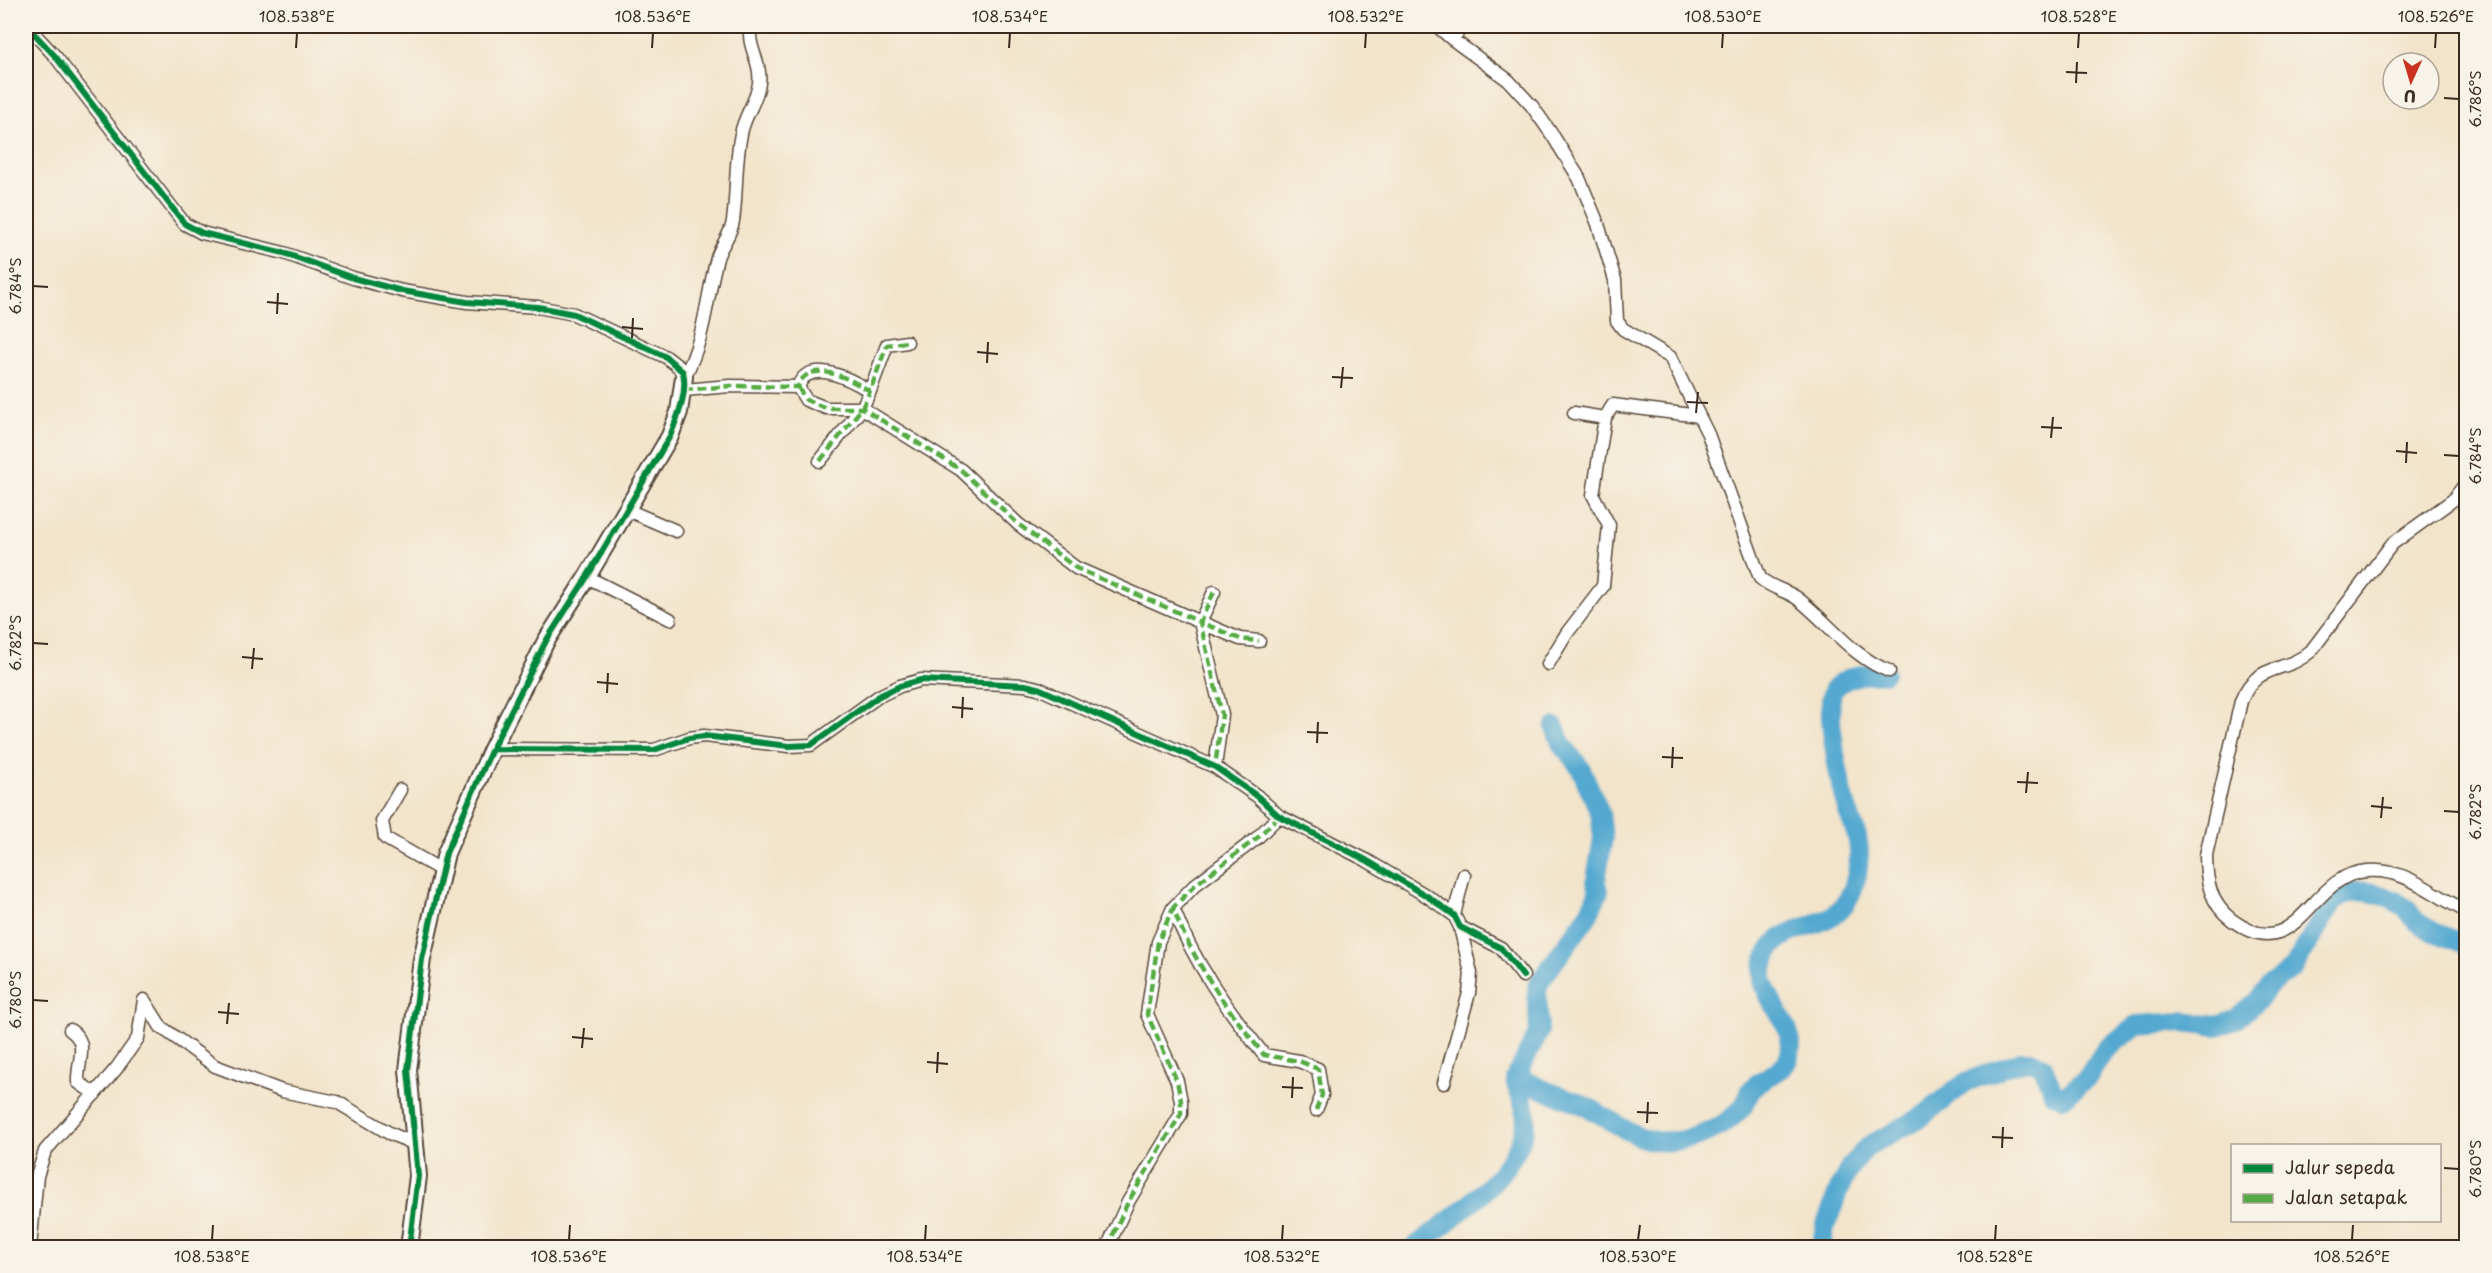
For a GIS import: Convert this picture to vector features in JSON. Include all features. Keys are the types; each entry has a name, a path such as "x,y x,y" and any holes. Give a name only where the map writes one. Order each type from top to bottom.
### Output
{"street":[{"path":"27,26 55,56 177,214 193,229 284,253 353,278 402,291 467,302 538,307 574,314 666,357 679,367 684,383"},
{"path":"409,1248 418,1176 408,1070 420,973 441,870 454,831 546,641 587,577 670,436 680,412 684,383 697,352 718,257 731,233 735,170 741,134 744,119 756,97 760,72 750,43 751,26"},
{"path":"1437,26 1508,80 1532,106 1579,178 1598,224 1615,280 1617,321 1623,329 1670,357 1699,416 1760,578 1795,597 1872,664 1889,671"},
{"path":"1452,39 1463,26"},
{"path":"820,461 862,408 887,345 906,342"},
{"path":"798,387 803,377 807,375 831,373 843,375 870,391"},
{"path":"684,383 798,387"},
{"path":"798,387 806,400 826,408 862,408 961,470 1018,524 1076,568 1240,639 1259,641"},
{"path":"1548,664 1567,633 1603,586 1609,525 1593,495 1605,418 1612,405 1699,416"},
{"path":"1574,413 1605,418"},
{"path":"2466,483 2453,500 2392,544 2311,651 2301,660 2256,677 2247,686 2241,701 2206,855 2206,873 2212,897 2225,915 2243,928 2261,934 2277,934 2291,927 2343,877 2364,871 2386,871 2409,877 2466,911"},
{"path":"625,509 676,531"},
{"path":"587,577 670,619"},
{"path":"1214,592 1200,621 1222,715 1215,767"},
{"path":"492,749 654,750 689,738 704,736 804,746 820,740 879,696 900,686 921,680 1025,685 1038,688 1215,767 1257,796 1279,816 1366,860 1454,915 1460,927 1471,973 1469,993 1444,1083"},
{"path":"400,790 382,821 385,838 441,870"},
{"path":"1107,1248 1128,1202 1181,1114 1182,1101 1177,1082 1147,1014 1158,942 1173,908 1195,885 1257,838 1279,816"},
{"path":"1454,915 1464,875"},
{"path":"1173,908 1182,932 1208,978 1264,1054 1299,1061 1318,1069 1322,1095 1316,1110"},
{"path":"1460,927 1501,948 1523,976"},
{"path":"138,1038 144,1000 161,1027 215,1066 282,1091 337,1102 388,1133 415,1144"},
{"path":"30,1248 37,1176 45,1151 95,1094 138,1038 148,1029 161,1027"},
{"path":"70,1030 80,1036 82,1043 78,1082 95,1094"}],"waterway":[{"path":"1517,1073 1533,1085 1589,1108 1636,1135 1657,1141 1670,1141 1698,1136 1724,1124 1744,1104 1756,1085 1783,1066 1790,1054 1791,1042 1788,1030 1765,986 1763,974 1765,961 1774,945 1787,935 1832,916 1844,904 1854,885 1859,856 1857,837 1844,798 1837,766 1831,697 1834,689 1845,680 1884,673"},
{"path":"1413,1248 1484,1191 1501,1173 1514,1154 1523,1134 1526,1114 1515,1079 1539,1031 1537,988 1587,917 1599,891 1596,880 1603,838 1600,813 1581,769 1561,743 1555,727"},
{"path":"1821,1248 1825,1227 1840,1187 1851,1165 1868,1146 1920,1118 1966,1082 2021,1061 2031,1061 2043,1066 2053,1093 2063,1098 2087,1078 2105,1050 2137,1025 2183,1022 2217,1026 2235,1020 2258,1000 2268,986 2293,968 2333,902 2341,896 2368,892 2386,897 2405,908 2424,927 2466,944"}],"marked path":[{"path":"684,390 730,386 798,387 803,378 811,373 820,372 831,373 853,381 870,391 887,345 907,342"},
{"path":"798,387 806,400 826,408 862,408 961,470 1018,524 1076,568 1200,622 1222,715 1215,767"},
{"path":"820,461 862,408 870,391"},
{"path":"1214,592 1200,622 1240,639 1259,641"},
{"path":"1279,816 1257,838 1195,885 1173,908 1181,928 1212,985 1264,1055 1299,1061 1318,1069 1322,1095 1316,1110"},
{"path":"1107,1248 1128,1202 1181,1114 1177,1081 1147,1014 1158,942 1173,908"}],"cycle path":[{"path":"27,26 55,56 185,224 202,233 284,253 353,278 402,291 467,302 538,307 574,314 666,357 683,372 683,396 670,436 587,577 546,641 492,749 446,853 422,959 408,1070 418,1176 409,1248"},
{"path":"492,749 654,750 689,738 704,736 789,746 811,745 879,696 900,686 921,680 1025,685 1038,688 1215,767 1257,796 1279,816 1366,860 1427,896 1454,915 1460,927 1501,948 1523,976"}]}
